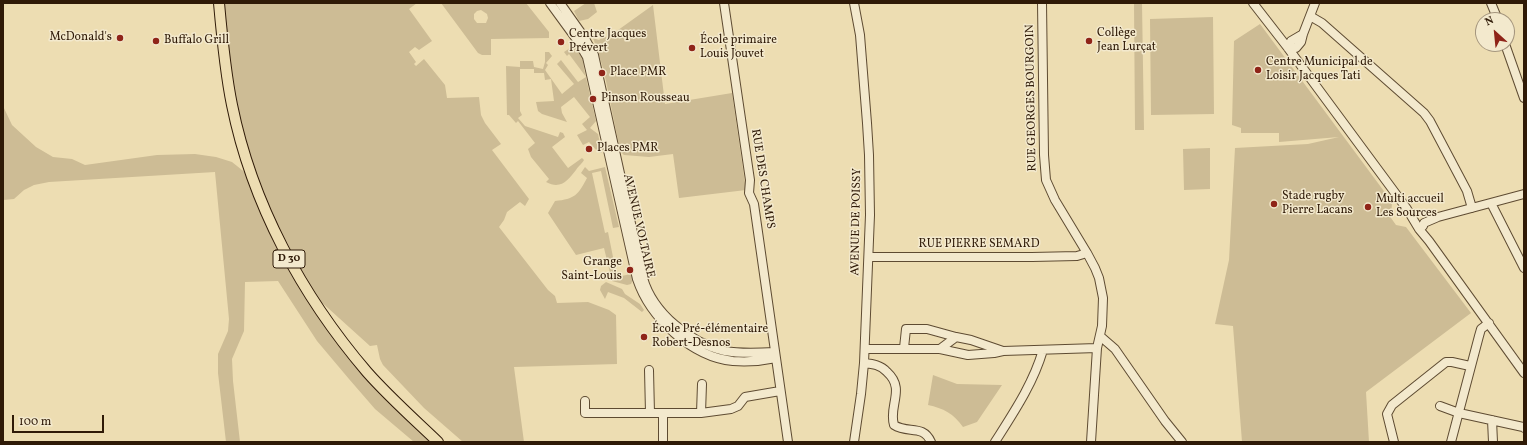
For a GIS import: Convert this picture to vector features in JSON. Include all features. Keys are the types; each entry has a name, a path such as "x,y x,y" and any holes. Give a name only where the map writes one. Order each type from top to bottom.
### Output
{"main road":[{"name":"D 30","path":"220,3 221,32 232,106 252,173 265,210 291,264 319,309 348,348 390,396 438,442"}],"street":[{"path":"550,3 578,40 587,57 601,100"},
{"path":"560,3 594,55 601,100"},
{"name":"RUE DES CHAMPS","path":"724,3 750,180 749,193 754,204 788,442"},
{"name":"AVENUE DE POISSY","path":"854,3 860,35 870,155 869,257 865,349 861,394 854,442"},
{"name":"RUE GEORGES BOURGOIN","path":"1042,3 1044,155 1046,180 1055,200 1087,253 1099,278 1103,298 1102,326 1097,348 1091,442"},
{"path":"1253,3 1421,228 1427,231 1429,241 1524,373"},
{"path":"1288,48 1291,41 1302,34 1315,3"},
{"path":"1310,16 1322,23 1424,113 1430,121 1467,191 1472,208"},
{"path":"1508,52 1524,98"},
{"name":"AVENUE VOLTAIRE","path":"601,100 637,279 639,286 659,317 681,340 710,354 733,361 762,360 775,355"},
{"path":"1421,228 1424,223 1438,217 1524,194"},
{"path":"1491,203 1522,259 1524,268"},
{"name":"RUE PIERRE SEMARD","path":"869,257 1032,257 1077,256 1087,253"},
{"path":"1451,442 1481,329 1489,323"},
{"path":"904,348 906,329 927,329 971,340 1003,351"},
{"path":"1100,336 1115,349 1165,421 1182,442"},
{"path":"940,349 956,337"},
{"path":"865,349 940,349 968,355 1003,351 1097,348"},
{"path":"995,442 1021,402 1031,383 1038,368 1043,350"},
{"path":"1394,442 1387,414 1392,405 1446,362 1470,366"},
{"path":"864,363 883,368 894,378 897,386 892,420 894,426 900,429 923,431 928,435 931,442"},
{"path":"649,370 650,413"},
{"path":"701,413 702,384"},
{"path":"585,401 585,413 701,413 731,409 738,406 745,397 780,391"},
{"path":"1440,406 1459,413 1524,428"},
{"path":"663,413 663,442"},
{"path":"1492,420 1493,442"}],"shaded area":[{"path":"220,3 417,3 409,9 432,41 419,50 415,47 409,52 416,62 414,64 416,66 424,59 445,85 447,98 479,97 481,115 485,123 501,144 492,150 529,199 525,206 520,202 507,212 499,227 548,290 555,296 557,303 588,302 609,310 616,315 617,364 514,367 524,442 463,442 424,408 383,365 377,345 370,346 308,290 368,373 438,442 414,442 375,409 349,379 317,341 278,281 245,282 244,331 232,359 240,442 226,442 218,373 218,354 228,331 229,319 215,172 49,182 34,185 24,190 14,199 3,200 3,106 12,125 36,147 53,157 72,159 85,165 157,155 195,154 216,157 232,162 247,174 229,105"},
{"path":"441,3 526,3 549,32 549,38 491,39 491,55 482,55 478,53","holes":["481,10 487,14 488,18 486,23 477,23 474,19 474,14 477,11"]},
{"path":"586,3 594,3 597,12 588,19 579,21 574,11"},
{"path":"1134,3 1142,3 1144,130 1135,130"},
{"path":"653,5 665,104 732,93 746,190 679,198 673,154 649,157 624,155 621,152 606,80 593,38 599,40 604,36 607,38"},
{"path":"1213,17 1214,114 1151,115 1150,19"},
{"path":"1260,24 1392,202 1391,218 1396,225 1406,227 1471,313 1366,392 1369,442 1242,442 1233,326 1215,324 1229,260 1235,148 1308,144 1339,137 1279,142 1279,133 1241,133 1241,128 1232,125 1234,41"},
{"path":"576,44 583,57 586,77 569,54 567,56 564,52"},
{"path":"545,52 549,52 552,56 546,63 548,65 545,70 562,94 574,84 557,64 561,60 578,82 586,77 596,121 590,128 598,134 602,153 598,152 589,142 583,145 577,135 587,130 582,124 590,117 574,97 561,107 562,113 567,122 542,114 538,111 536,102 554,101 551,79 545,80 544,73 534,73 534,69 520,69 520,111 522,115 518,118 525,126 558,137 560,132 563,133 565,137 552,147 568,168 582,158 584,160 564,183 556,185 551,184 546,182 549,179 531,157 528,149 535,143 518,121 516,123 509,115 507,115 506,66 520,67 520,61 533,61 534,67 543,69"},
{"path":"1210,148 1210,189 1184,190 1183,149"},
{"path":"585,167 589,171 605,167 619,227 613,228 601,171 592,173 605,233 608,232 617,277 631,274 633,280 631,284 627,285 612,281 604,248 576,255 548,213 555,201 567,199 578,192 587,178 581,173"},
{"path":"606,282 622,289 625,294 640,304 644,310 642,312 624,298 608,292 605,299 600,290 601,286"},
{"path":"933,375 957,384 1002,385 977,422 963,427 956,418 948,412 928,405"}],"place":[{"name":"McDonald's","path":"120,38"},
{"name":"Buffalo Grill","path":"156,41"},
{"name":"Collège Jean Lurçat","path":"1089,41"},
{"name":"Centre Jacques Prévert","path":"561,42"},
{"name":"École primaire Louis Jouvet","path":"692,48"},
{"name":"Centre Municipal de Loisir Jacques Tati","path":"1258,70"},
{"name":"Place PMR","path":"602,73"},
{"name":"Pinson Rousseau","path":"593,99"},
{"name":"Places PMR","path":"589,149"},
{"name":"Stade rugby Pierre Lacans","path":"1274,204"},
{"name":"Multi accueil Les Sources","path":"1368,207"},
{"name":"Grange Saint-Louis","path":"630,270"},
{"name":"École Pré-élémentaire Robert-Desnos","path":"644,337"}]}
